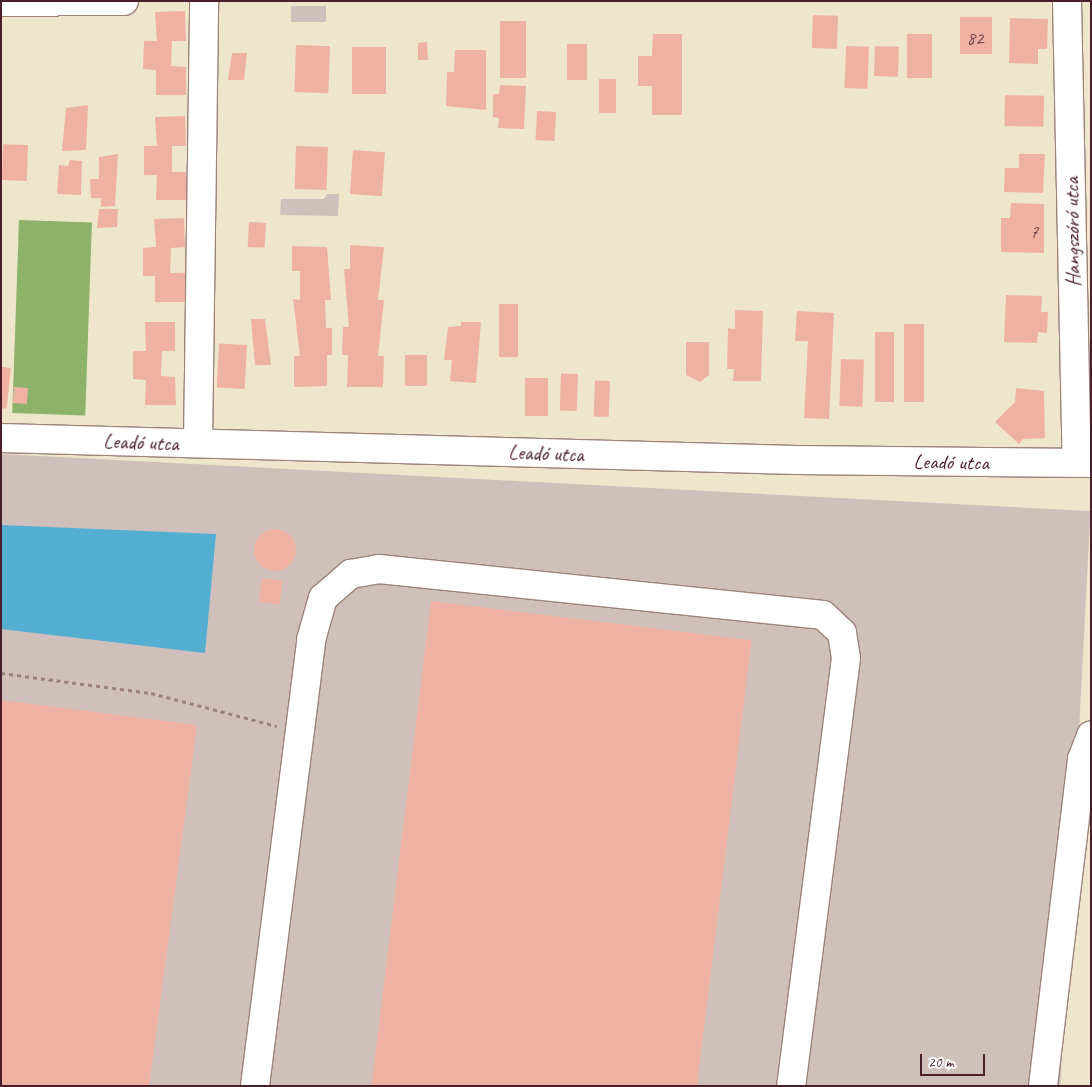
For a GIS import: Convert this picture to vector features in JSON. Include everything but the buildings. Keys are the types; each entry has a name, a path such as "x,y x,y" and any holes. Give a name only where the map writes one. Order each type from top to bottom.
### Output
{"street":[{"path":"1,2 124,1"},
{"path":"198,443 204,1"},
{"name":"Hangszóró utca","path":"1068,1 1084,463"},
{"name":"Leadó utca","path":"1,438 796,460 1084,463"},
{"path":"255,1086 310,640 323,598 351,574 379,569 823,615 842,634 846,658 791,1086"},
{"path":"1042,1086 1082,759 1091,736"}],"path":[{"path":"1,673 150,694 299,732"}],"shaded area":[{"path":"291,6 326,6 326,22 291,22"},
{"path":"327,194 339,194 338,216 280,215 281,199 324,199"},
{"path":"1,454 1091,511 1060,1086 1,1086"}],"green space":[{"path":"19,220 92,223 85,415 12,413"}],"water":[{"path":"1,525 216,534 205,653 1,629"}]}
